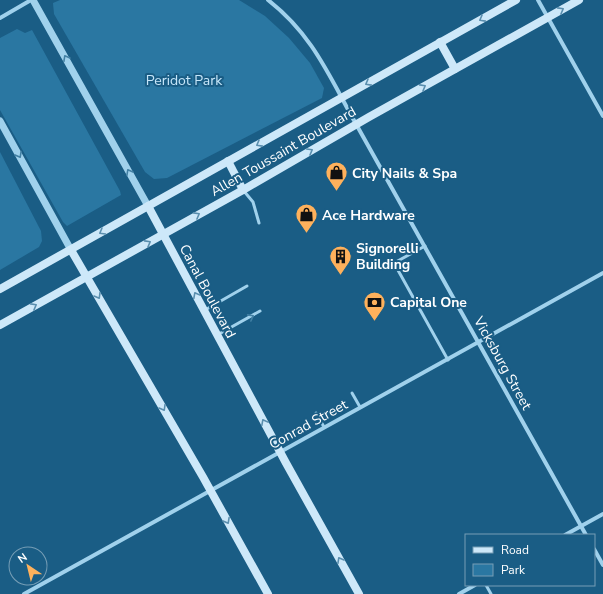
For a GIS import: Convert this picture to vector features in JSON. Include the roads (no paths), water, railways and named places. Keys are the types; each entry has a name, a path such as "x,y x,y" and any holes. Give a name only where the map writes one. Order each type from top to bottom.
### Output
{"main road":[{"name":"Allen Toussaint Boulevard","path":"0,289 516,0"},
{"name":"Allen Toussaint Boulevard","path":"0,325 243,190 356,124 579,0"},
{"path":"440,42 455,69"},
{"path":"228,162 243,190"},
{"name":"Canal Boulevard","path":"148,206 359,594"},
{"path":"71,250 211,491 268,594"}],"street":[{"path":"0,18 32,0"},
{"name":"Canal Boulevard","path":"32,0 148,206"},
{"name":"Vicksburg Street","path":"268,0 291,20 312,44 585,534"},
{"path":"538,0 603,116"},
{"path":"0,121 71,250"},
{"name":"Conrad Street","path":"24,594 603,273"},
{"path":"567,534 603,514"},
{"path":"595,550 603,565"},
{"path":"459,594 473,586"}],"lane":[{"path":"243,190 253,202 259,222"},
{"path":"425,246 394,263 448,360"},
{"path":"204,311 247,286"},
{"path":"217,335 260,312"},
{"path":"352,394 360,407"},
{"path":"316,413 324,427"}],"place":[{"name":"City Nails & Spa","path":"336,192"},
{"name":"Ace Hardware","path":"306,234"},
{"name":"Signorelli Building","path":"340,276"},
{"name":"Capital One","path":"375,322"}],"park label":[{"name":"Peridot Park","path":"184,80"}]}
